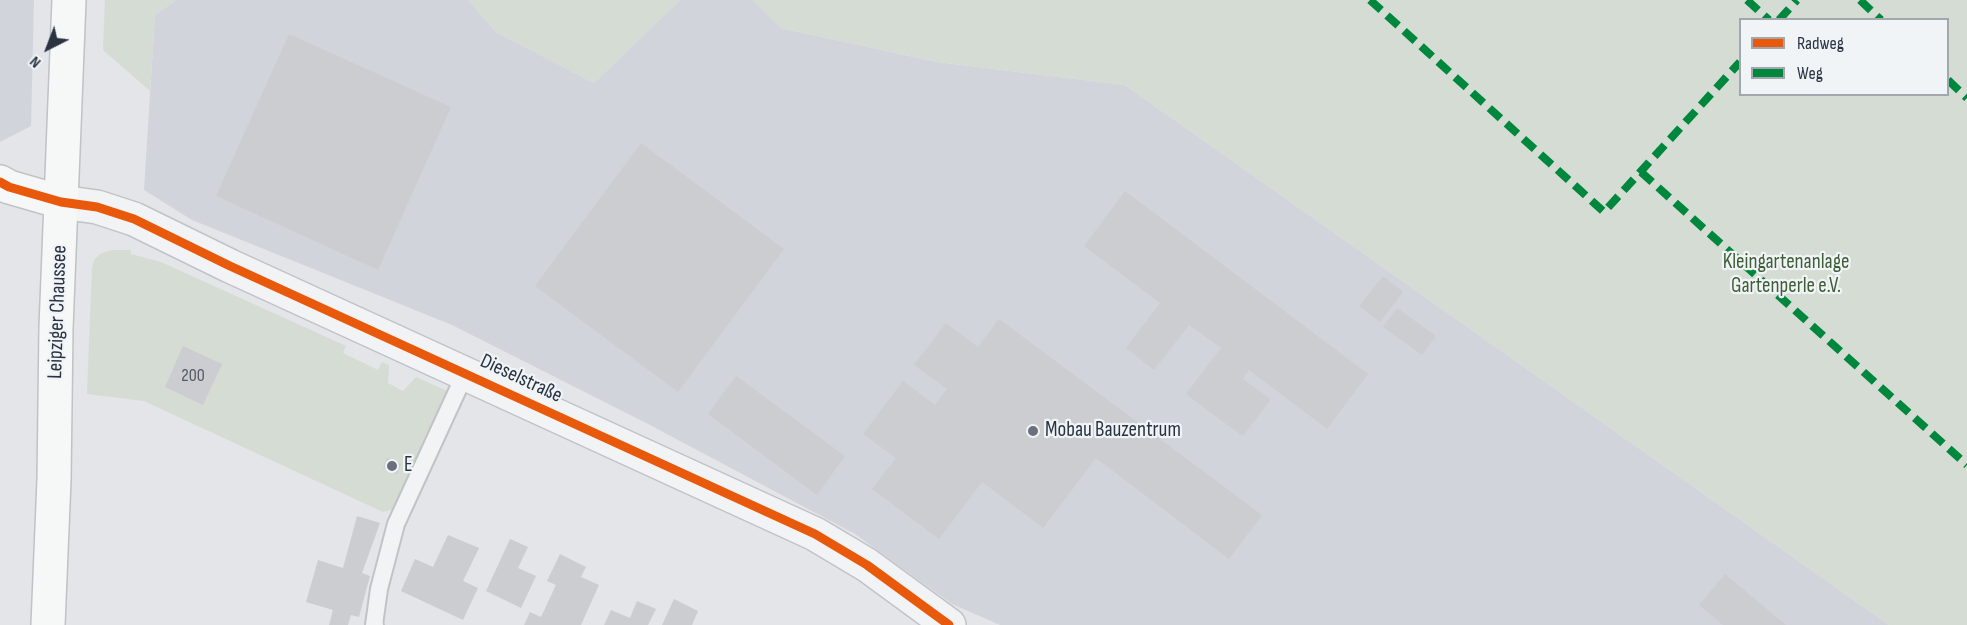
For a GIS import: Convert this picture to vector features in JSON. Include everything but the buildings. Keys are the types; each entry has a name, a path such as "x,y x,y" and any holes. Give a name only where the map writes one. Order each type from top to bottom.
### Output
{"main road":[{"name":"Leipziger Chaussee","path":"48,625 69,0"},
{"path":"0,182 9,187 61,202"}],"street":[{"name":"Dieselstraße","path":"61,202 97,207 134,219 230,266 814,534 867,565 949,625"}],"lane":[{"path":"374,625 379,589 396,524 465,374"}],"shaded area":[{"path":"0,0 34,0 31,126 0,142"},
{"path":"176,0 468,0 496,32 594,83 680,0 753,0 781,28 937,62 1125,85 1889,625 1000,625 952,604 855,534 648,424 452,325 192,220 144,190 155,15"}],"green space":[{"path":"105,0 176,0 155,15 150,91 103,50"},
{"path":"468,0 680,0 594,83 496,32"},
{"name":"Kleingartenanlage Gartenperle e.V.","path":"753,0 1967,0 1967,625 1889,625 1125,85 937,62 781,28"},
{"path":"112,250 131,250 131,254 161,262 346,346 343,353 378,370 382,362 389,365 388,383 403,391 416,377 447,391 448,396 394,509 383,512 144,401 87,394 92,269 94,260 100,254"}],"marked path":[{"path":"1370,0 1604,212 1739,63"},
{"path":"1747,0 1767,18"},
{"path":"1781,18 1797,0"},
{"path":"1860,0 1879,18"},
{"path":"1949,81 1967,98"},
{"path":"1641,172 1967,465"}],"cycle path":[{"path":"0,182 9,187 61,202 97,207 134,219 230,266 815,534 867,565 949,625"}],"place":[{"name":"Mobau Bauzentrum","path":"1033,431"},
{"name":"E","path":"392,466"}]}
